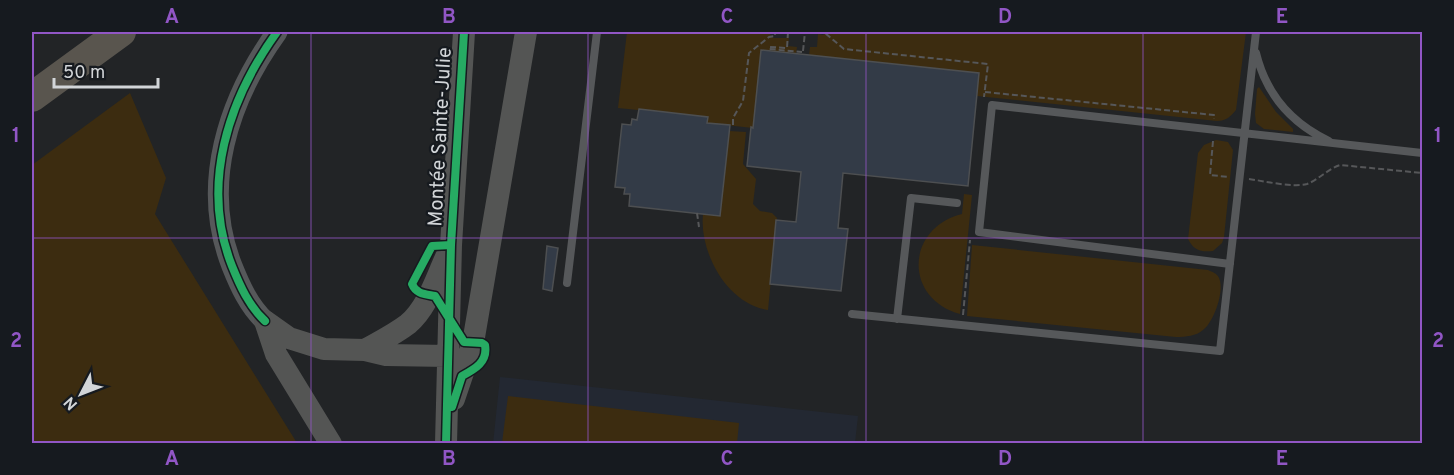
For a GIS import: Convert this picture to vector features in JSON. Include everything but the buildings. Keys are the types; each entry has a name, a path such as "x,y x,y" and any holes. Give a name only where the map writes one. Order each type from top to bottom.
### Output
{"highway":[{"path":"32,97 121,32"}],"main road":[{"name":"Montée Sainte-Julie","path":"447,420 451,245 464,32"},
{"path":"446,444 447,420 473,342 526,32"},
{"path":"364,350 402,328 419,312 451,245"},
{"path":"265,321 289,338 333,350 364,350 386,355 448,356"},
{"path":"265,321 276,354 331,444"}],"street":[{"path":"265,321 242,290 227,252 220,227 218,174 224,140 236,105 261,56 277,32"}],"lane":[{"path":"567,283 597,32"},
{"path":"852,314 1220,351 1256,32"},
{"path":"1254,46 1264,77 1277,101 1308,130 1335,144"},
{"path":"1230,264 979,232 992,105 1422,153"},
{"path":"897,319 911,198 957,203"}],"path":[{"path":"733,125 733,118 743,102 749,53 769,37 775,36 775,32"},
{"path":"788,32 787,48 770,47 770,49 802,53 806,32 825,33 844,49 988,64 984,104"},
{"path":"985,92 1214,115 1213,121"},
{"path":"1213,141 1210,175 1230,177"},
{"path":"1249,179 1308,184 1340,165 1422,173"},
{"path":"697,213 699,227"},
{"path":"963,315 971,232"}],"shaded area":[{"path":"627,32 768,32 773,38 789,38 788,46 797,47 796,53 761,50 753,128 707,123 707,117 618,108"},
{"path":"827,32 1246,32 1236,110 1228,118 1217,121 977,96 979,73 809,55 810,47 817,47 818,34 823,35"},
{"path":"1259,87 1276,112 1293,129 1293,132 1264,129 1256,123 1257,89"},
{"path":"130,93 166,178 155,214 297,443 32,443 32,165"},
{"path":"729,131 746,132 743,164 756,179 753,204 760,211 772,213 777,218 768,310 753,306 728,287 711,259 706,244 703,214 720,215"},
{"path":"1216,140 1228,142 1233,150 1224,237 1222,243 1213,251 1205,251 1195,248 1188,239 1198,153 1204,145"},
{"path":"964,194 972,195 960,314 941,306 928,294 921,279 919,263 922,248 930,233 943,222 962,214"},
{"path":"972,245 1208,270 1219,278 1221,290 1214,313 1207,326 1197,334 1183,337 967,316"},
{"path":"500,377 858,416 855,443 493,444"},
{"path":"508,396 739,423 737,443 502,443"}],"cycle path":[{"path":"265,321 250,302 232,266 223,235 219,205 219,174 224,144 233,115 245,86 277,32"},
{"path":"446,444 451,245 464,32"},
{"path":"451,245 432,246 412,284 418,292 435,296 464,342 485,345 482,360 476,368 462,376 452,407"}]}
